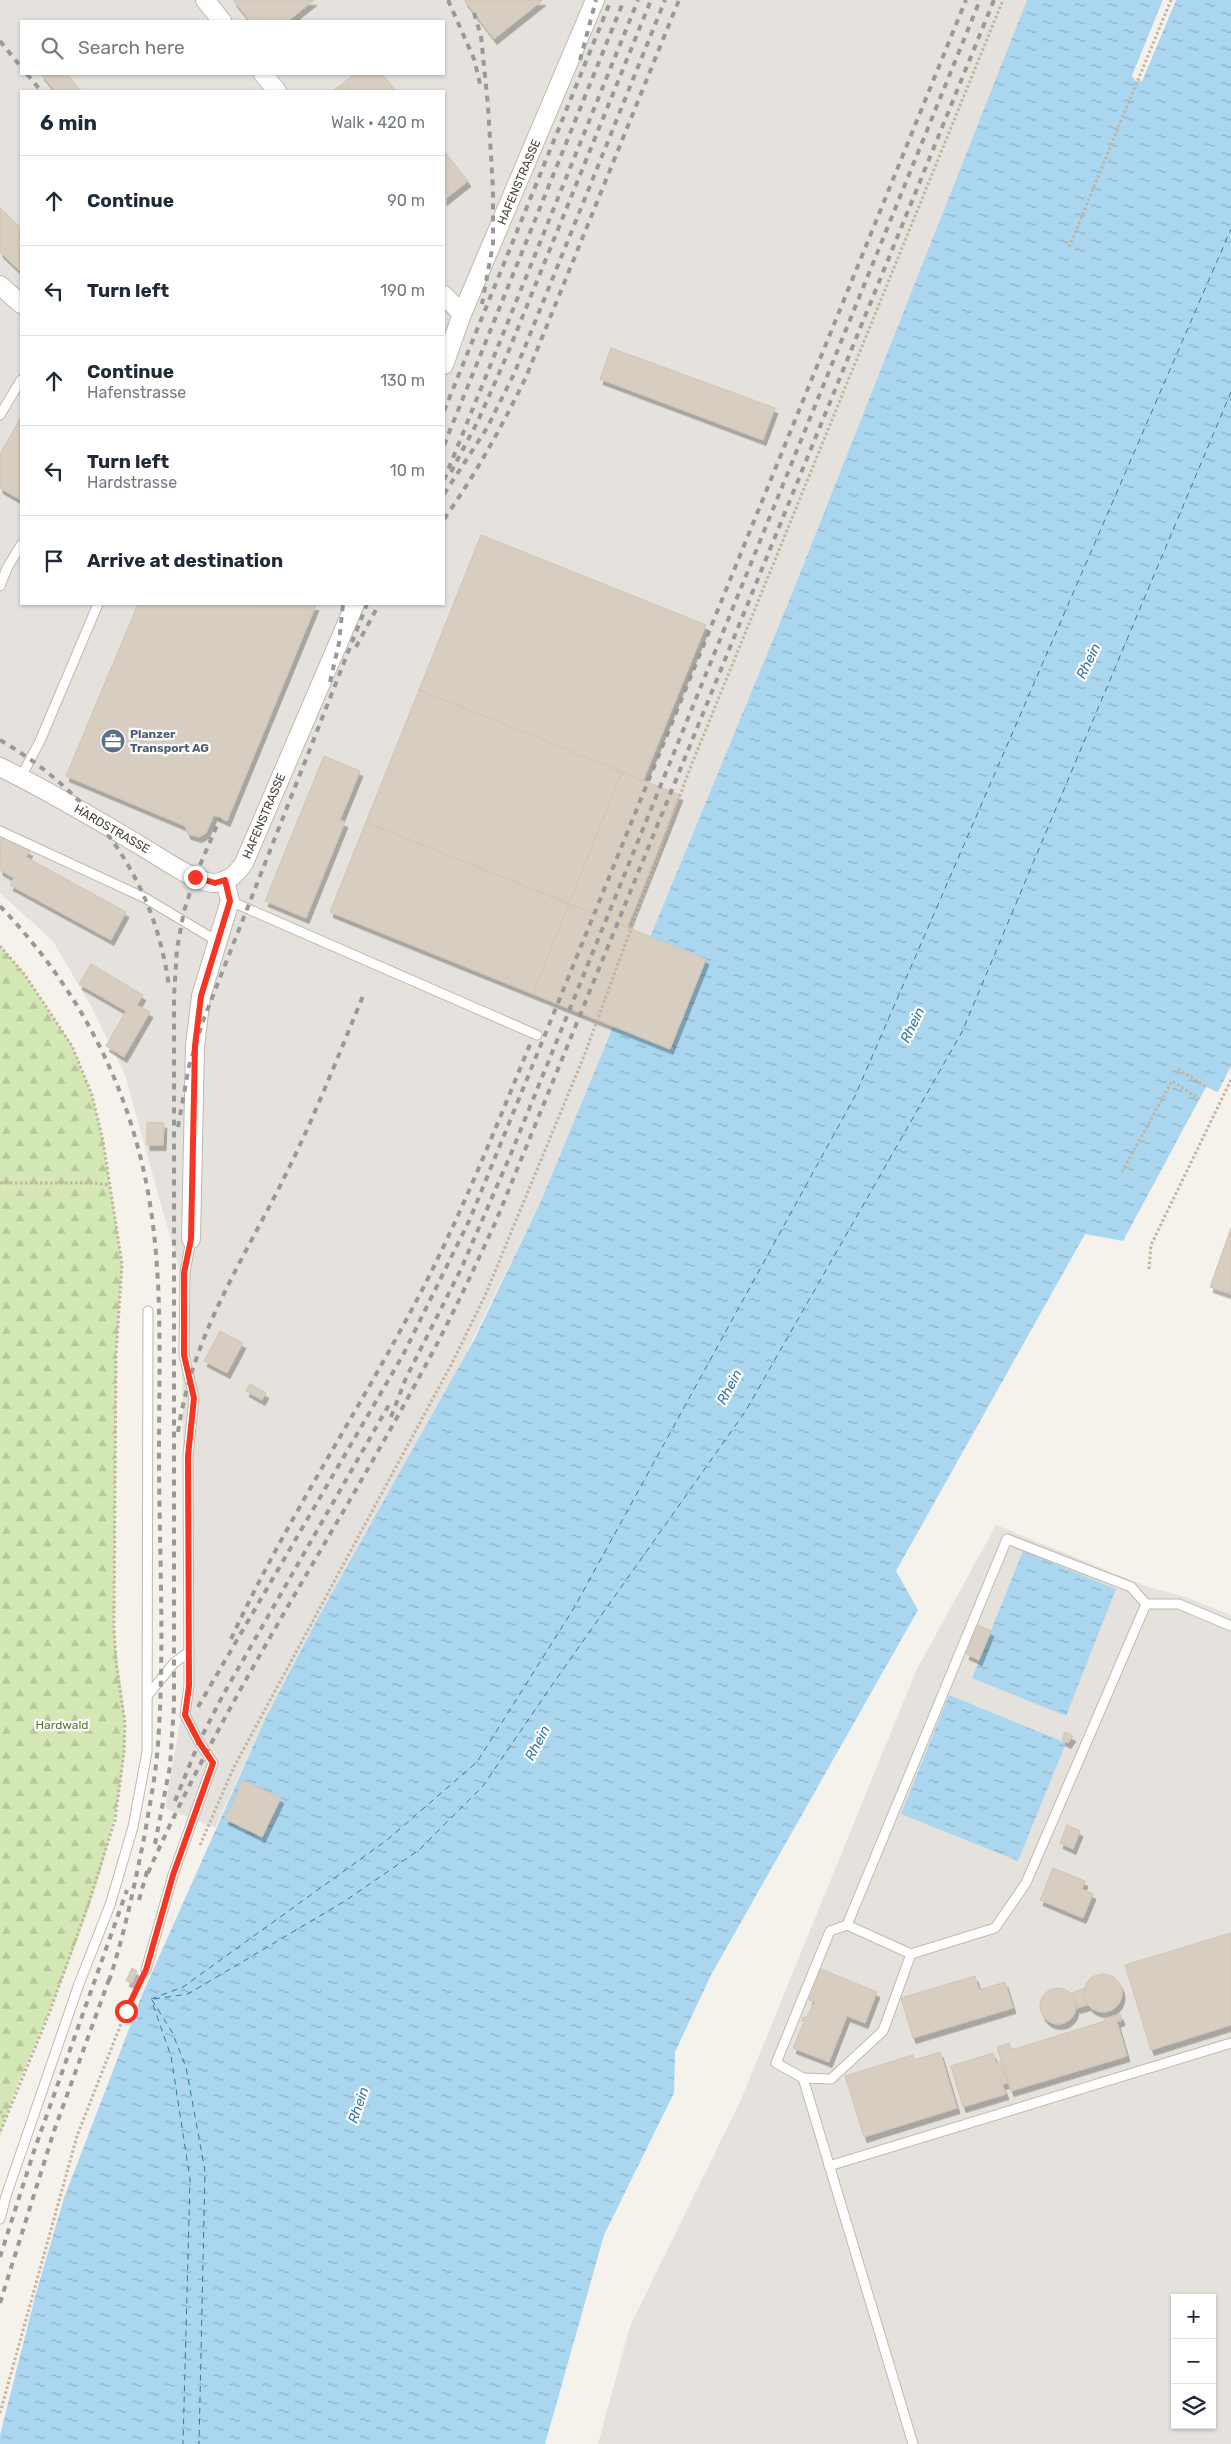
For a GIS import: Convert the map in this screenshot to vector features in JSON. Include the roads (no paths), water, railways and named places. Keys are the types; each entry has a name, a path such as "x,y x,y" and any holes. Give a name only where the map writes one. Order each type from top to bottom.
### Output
{"street":[{"path":"205,0 221,20"},
{"name":"HAFENSTRASSE","path":"445,362 462,314 595,0"},
{"path":"264,75 276,90"},
{"path":"0,285 20,303"},
{"path":"445,296 462,314"},
{"name":"HAFENSTRASSE","path":"225,880 238,872 244,863 355,605"},
{"name":"HARDSTRASSE","path":"0,767 21,777 195,877 215,883 225,880"},
{"path":"191,1239 195,1046 201,996 230,901 225,880"}],"lane":[{"path":"0,415 20,382"},
{"path":"0,586 20,547"},
{"path":"21,777 40,741 98,605"},
{"path":"0,832 145,898 217,941"},
{"path":"230,901 537,1035"},
{"path":"146,1970 173,1875 213,1763 199,1742 185,1715 189,1686 188,1456 194,1398 184,1355 184,1273 191,1239"},
{"path":"0,2218 76,1993 110,1905 133,1827 146,1752 148,1696 148,1311"},
{"path":"911,1954 883,2031 831,2079 803,2078 776,2063 830,1931 847,1924 1007,1539 1131,1587 1146,1604 1178,1604 1231,1626"},
{"path":"847,1924 911,1954 995,1928 1026,1883 1146,1604"},
{"path":"148,1696 174,1664 189,1652"},
{"path":"829,2166 1231,2043"},
{"path":"803,2078 913,2444"}],"water":[{"name":"Rhein","path":"1027,0 1163,0 1132,76 1137,81 1142,81 1176,0 1231,0 1231,1066 1218,1092 1206,1087 1123,1241 1085,1234 896,1571 918,1610 711,1975 675,2052 674,2093 604,2235 545,2444 0,2444 0,2435 35,2297 64,2198 142,1995 266,1717 318,1618 475,1338 541,1201 791,596"},
{"path":"1023,1551 1116,1589 1066,1716 972,1678"},
{"path":"949,1695 1066,1743 1018,1861 901,1814"}],"railway":[{"path":"448,0 474,59 481,88"},
{"path":"580,60 596,0"},
{"path":"445,409 611,0"},
{"path":"445,443 624,0"},
{"path":"445,478 638,0"},
{"path":"451,472 478,421 507,355 651,0"},
{"path":"445,492 487,428 514,374 665,0"},
{"path":"445,518 488,449 526,377 679,0"},
{"path":"198,1707 403,1355 470,1219 966,0"},
{"path":"391,1417 406,1378 461,1269 510,1156 980,0"},
{"path":"148,1873 178,1808 245,1681 389,1433 433,1352 496,1221 994,0"},
{"path":"474,13 481,36 488,106 493,189 493,244 482,304"},
{"path":"0,41 20,66"},
{"path":"28,75 40,90"},
{"path":"330,682 339,643 343,605"},
{"path":"178,1127 189,1066 203,1021 367,605"},
{"path":"356,647 378,605"},
{"path":"0,740 64,786 91,813 114,843 134,876 150,910 162,948 169,987"},
{"path":"155,1844 170,1766 174,1706 174,996 177,949 184,911 195,877 220,818"},
{"path":"0,906 24,932 66,988 101,1049 128,1114 138,1148 147,1185 157,1260 159,1298 161,1634 158,1744 145,1833 125,1926 109,1981"},
{"path":"178,1432 194,1365 206,1334 219,1304 303,1138 363,996"},
{"path":"231,1639 275,1551 397,1338 420,1294 478,1170 531,1042"},
{"path":"175,1801 199,1742 223,1695 390,1403"},
{"path":"139,1900 148,1868"},
{"path":"0,2257 34,2151 127,1890"},
{"path":"0,2303 54,2131 111,1974"}],"place":[{"name":"Planzer Transport AG","path":"113,741"}],"park label":[{"name":"Hardwald","path":"62,1725"}]}
